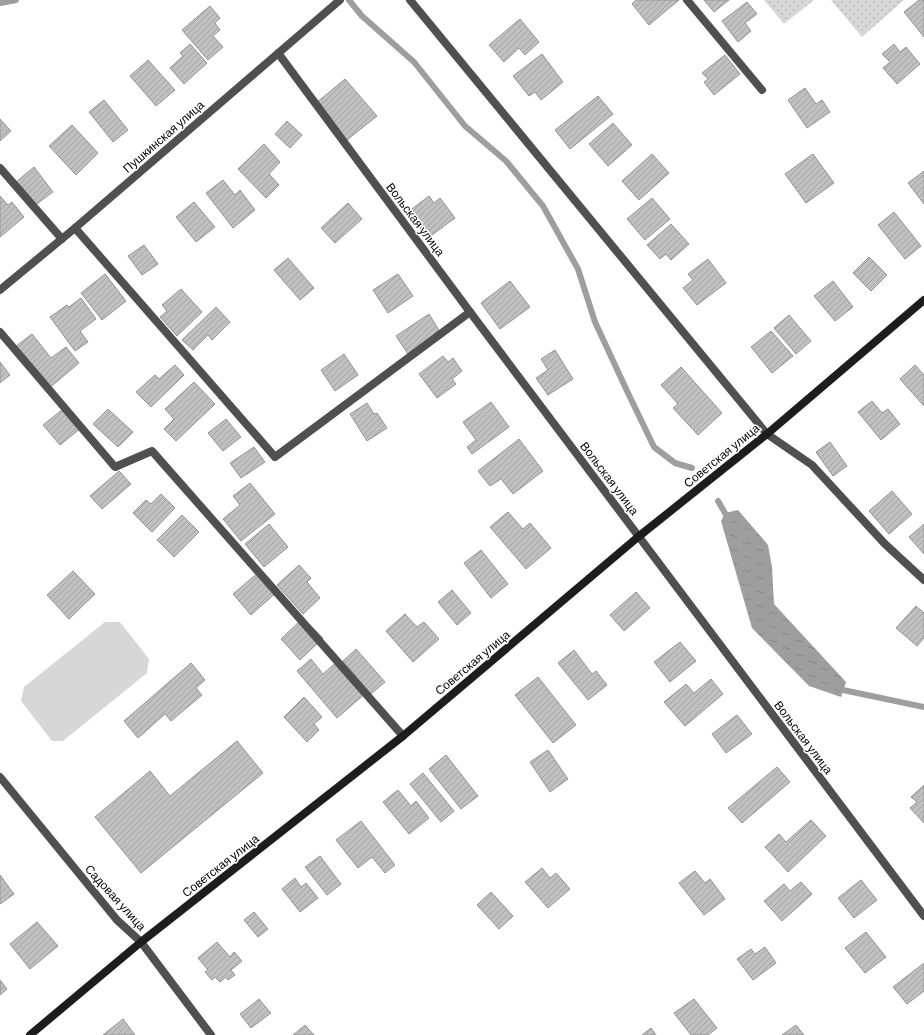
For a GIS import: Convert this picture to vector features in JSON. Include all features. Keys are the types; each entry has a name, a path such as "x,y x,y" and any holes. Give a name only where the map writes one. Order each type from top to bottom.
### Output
{"main road":[{"name":"Советская улица","path":"30,1035 141,942 404,736 638,537 767,434 924,300"}],"street":[{"name":"Пушкинская улица","path":"0,290 75,228 340,0"},
{"path":"410,0 767,434 812,464 885,544 924,580"},
{"path":"687,0 762,90"},
{"name":"Вольская улица","path":"278,53 638,537 924,916"},
{"path":"0,168 62,239"},
{"path":"75,228 275,457 470,312"},
{"path":"0,332 115,467 152,451 404,736"},
{"name":"Садовая улица","path":"0,777 117,920 141,942 212,1035"}],"shaded area":[{"path":"764,0 814,0 784,24"},
{"path":"831,0 904,0 862,37"},
{"path":"105,622 120,622 149,659 147,673 63,741 52,741 21,701 24,687"}],"water":[{"path":"738,510 768,545 772,567 774,604 846,682 841,697 809,686 752,628 721,521 725,513"}],"building":[{"path":"636,0 679,0 649,25 632,4"},
{"path":"704,0 729,0 714,12"},
{"path":"919,0 924,0 924,37 904,12"},
{"path":"747,2 757,14 745,23 751,31 738,42 722,21"},
{"path":"210,6 220,18 215,23 220,30 213,36 223,47 208,60 182,30"},
{"path":"520,19 539,42 525,55 519,48 504,62 489,45"},
{"path":"190,44 207,63 184,84 170,68 183,56 180,53"},
{"path":"894,44 900,52 906,47 920,64 897,84 883,68 890,62 882,54"},
{"path":"542,54 563,82 541,100 535,92 529,96 513,76"},
{"path":"725,55 740,74 714,95 704,82 708,79 702,73"},
{"path":"148,60 175,90 156,106 130,76"},
{"path":"345,79 377,116 347,140 316,103"},
{"path":"805,88 816,104 822,100 830,112 807,128 788,100"},
{"path":"598,96 613,114 570,149 555,130"},
{"path":"104,100 128,130 113,142 89,112"},
{"path":"0,119 11,131 0,141"},
{"path":"287,121 302,135 290,148 275,134"},
{"path":"613,123 632,145 608,166 589,144"},
{"path":"72,125 98,153 76,175 49,146"},
{"path":"264,144 280,162 269,174 279,185 266,198 238,169"},
{"path":"652,154 669,173 639,200 622,181"},
{"path":"813,154 834,183 806,203 785,174"},
{"path":"34,167 53,192 34,206 16,182"},
{"path":"924,171 924,204 908,183"},
{"path":"223,180 235,195 240,190 255,210 233,228 206,193"},
{"path":"0,196 8,205 12,202 24,217 0,237"},
{"path":"429,196 434,203 440,198 455,218 428,238 408,212"},
{"path":"652,198 670,219 645,240 627,219"},
{"path":"194,202 215,227 196,242 176,217"},
{"path":"348,203 362,219 335,243 321,228"},
{"path":"894,212 921,246 905,259 878,225"},
{"path":"671,224 689,244 671,260 666,254 660,259 647,245"},
{"path":"144,245 158,264 142,275 128,256"},
{"path":"869,257 887,275 871,291 853,273"},
{"path":"288,258 314,288 300,300 274,270"},
{"path":"708,259 726,283 697,305 683,288 693,280 688,274"},
{"path":"105,274 126,301 102,320 81,293"},
{"path":"398,274 413,296 388,313 373,290"},
{"path":"510,281 530,307 500,329 481,303"},
{"path":"833,281 853,307 835,321 814,296"},
{"path":"181,289 202,312 177,336 160,317 167,311 162,305"},
{"path":"81,298 96,319 80,331 88,342 75,351 50,317 67,305 69,307"},
{"path":"216,307 230,322 212,340 208,335 193,350 182,340"},
{"path":"429,314 440,332 408,354 396,336"},
{"path":"789,315 811,341 796,354 774,328"},
{"path":"771,331 793,356 772,373 751,347"},
{"path":"32,334 51,358 66,347 79,363 48,389 15,347"},
{"path":"555,350 573,379 548,395 536,378 548,370 541,359"},
{"path":"344,354 358,375 335,391 321,370"},
{"path":"443,356 448,362 453,358 462,371 452,379 456,384 437,398 419,374"},
{"path":"0,362 10,375 0,383"},
{"path":"175,365 184,375 151,407 136,392 155,375 159,379"},
{"path":"915,365 924,375 924,406 900,379"},
{"path":"681,367 722,413 698,435 673,408 678,404 661,385"},
{"path":"194,382 215,404 176,441 164,429 174,419 165,409"},
{"path":"872,401 882,413 888,409 900,424 881,440 858,412"},
{"path":"491,402 509,427 472,454 467,447 476,440 463,422"},
{"path":"367,403 374,414 377,413 387,428 367,441 350,414"},
{"path":"63,409 80,429 60,445 43,425"},
{"path":"108,409 133,432 118,447 93,424"},
{"path":"226,419 241,437 223,451 208,433"},
{"path":"519,439 543,471 513,494 501,479 490,486 478,471"},
{"path":"830,442 847,466 833,476 816,452"},
{"path":"254,447 265,462 241,478 230,463"},
{"path":"119,471 131,484 102,509 90,496"},
{"path":"250,483 275,514 241,541 223,519 240,505 233,496"},
{"path":"892,491 912,514 889,534 869,511"},
{"path":"161,494 175,508 152,532 133,513 146,500 151,504"},
{"path":"508,512 523,529 530,523 551,548 526,569 490,527"},
{"path":"182,515 199,532 174,557 157,540"},
{"path":"269,524 288,547 264,567 245,544"},
{"path":"924,524 924,554 909,537"},
{"path":"481,550 508,584 491,598 464,563"},
{"path":"299,565 311,578 307,582 320,598 303,614 277,585"},
{"path":"73,571 95,594 69,619 47,595"},
{"path":"260,571 278,591 251,615 233,594"},
{"path":"452,590 471,613 457,625 438,602"},
{"path":"636,592 650,608 624,631 610,615"},
{"path":"916,606 924,613 924,638 917,646 896,628"},
{"path":"405,614 417,627 424,622 439,639 413,662 386,631"},
{"path":"303,618 323,638 300,660 281,639"},
{"path":"680,642 696,661 670,682 654,662"},
{"path":"356,649 385,682 371,694 343,661"},
{"path":"574,650 592,674 596,671 607,685 588,700 558,663"},
{"path":"311,659 323,674 339,660 367,692 337,718 297,671"},
{"path":"191,663 205,680 196,688 202,695 171,721 165,714 138,738 124,721"},
{"path":"538,677 576,725 553,743 515,695"},
{"path":"711,679 723,694 685,726 664,702 686,684 694,693"},
{"path":"304,697 322,717 314,724 319,730 307,742 284,717"},
{"path":"737,715 752,734 726,753 712,734"},
{"path":"237,741 263,773 141,873 95,817 150,771 170,796"},
{"path":"548,750 568,779 550,792 530,762"},
{"path":"446,755 478,796 461,809 429,769"},
{"path":"777,767 790,782 742,823 728,808"},
{"path":"423,773 454,811 441,822 410,784"},
{"path":"924,785 924,823 910,808 917,802 911,797"},
{"path":"398,790 411,806 416,801 429,818 409,834 383,802"},
{"path":"811,820 826,836 788,872 765,847 779,834 786,842"},
{"path":"361,821 395,865 385,873 372,857 358,868 336,840"},
{"path":"320,856 341,884 327,895 305,867"},
{"path":"542,868 550,878 556,873 570,889 548,908 525,882"},
{"path":"695,871 705,883 710,879 725,899 704,915 679,883"},
{"path":"0,875 14,894 0,904"},
{"path":"295,878 301,887 306,883 318,898 300,912 282,889"},
{"path":"861,880 877,900 854,918 838,898"},
{"path":"801,882 812,894 782,921 764,901 784,884 790,891"},
{"path":"491,892 513,916 499,929 477,905"},
{"path":"254,912 268,929 258,937 244,920"},
{"path":"37,922 58,946 30,969 10,944"},
{"path":"866,932 886,957 865,973 845,948"},
{"path":"217,942 230,957 234,952 242,961 231,970 235,975 228,980 226,977 220,982 215,977 212,980 205,972 208,970 198,958"},
{"path":"765,947 776,963 753,980 737,959 751,949 755,954"},
{"path":"924,963 924,991 907,1004 893,987"},
{"path":"0,980 7,989 0,995"},
{"path":"259,999 271,1013 251,1028 240,1014"},
{"path":"694,999 717,1028 708,1035 691,1035 674,1013"},
{"path":"123,1019 135,1035 103,1035"},
{"path":"305,1025 314,1035 293,1035"},
{"path":"796,1025 804,1035 782,1035"},
{"path":"651,1028 656,1035 642,1035"}],"waterway":[{"path":"0,3 16,0"},
{"path":"349,0 362,16 414,62 465,126 506,161 543,206 578,269 595,322 654,447 675,463 692,468"},
{"path":"718,501 729,520"},
{"path":"837,686 843,690 924,707"}]}
